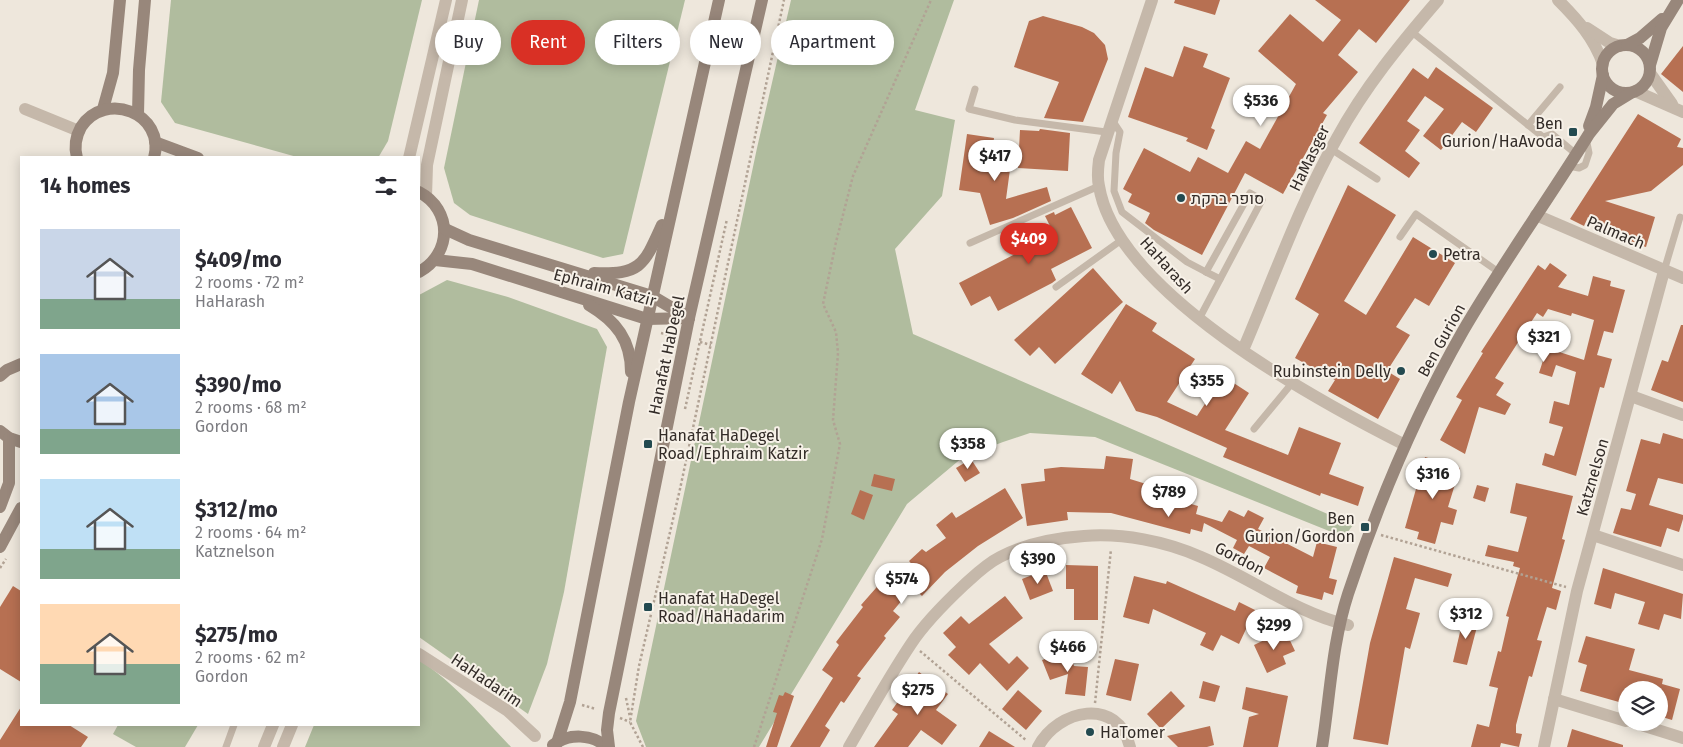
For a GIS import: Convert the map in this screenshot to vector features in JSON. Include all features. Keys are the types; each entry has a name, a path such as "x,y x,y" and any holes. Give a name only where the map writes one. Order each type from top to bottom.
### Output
{"street":[{"path":"103,109 113,73 120,0"},
{"path":"138,114 139,70 145,0"},
{"path":"409,156 446,0"},
{"path":"420,271 435,260 441,251 445,229 439,210 422,194 462,0"},
{"name":"Hanafat HaDegel","path":"554,745 570,702 629,402 719,0"},
{"name":"Hanafat HaDegel","path":"608,747 609,713 689,318 762,0"},
{"name":"HaHarash","path":"1152,0 1098,160 1100,189 1109,216 1123,239 1168,294 1199,320 1337,409 1405,445"},
{"name":"HaMasger","path":"1243,350 1309,195 1331,149 1368,88 1438,0"},
{"path":"1558,0 1595,44 1603,70 1612,89 1622,93 1633,92 1680,111"},
{"path":"1633,92 1646,83 1656,40 1678,0"},
{"path":"1603,70 1609,52 1646,33 1670,12"},
{"path":"1573,16 1594,33 1642,51 1666,99 1680,111"},
{"name":"Ben Gurion","path":"1581,145 1596,107 1603,70"},
{"name":"Ben Gurion","path":"1322,747 1332,684 1359,568 1405,445 1459,338 1581,145 1613,104 1633,92"},
{"path":"77,156 76,142 79,131 89,118 103,109 115,107 138,114 152,131 155,142 154,156"},
{"path":"25,109 79,131"},
{"path":"155,142 193,156"},
{"path":"575,272 619,274 638,267 650,252 673,202"},
{"name":"Palmach","path":"1536,215 1683,278"},
{"name":"Ephraim Katzir","path":"445,229 469,240 652,296 689,318"},
{"name":"Ephraim Katzir","path":"435,260 472,264 563,292 646,324 689,318"},
{"name":"Katznelson","path":"1544,747 1577,590 1664,271"},
{"path":"563,292 598,310 620,330 628,344 631,360 629,402"},
{"path":"0,376 7,370 20,364"},
{"path":"1631,396 1683,415"},
{"path":"0,507 9,483 10,437"},
{"path":"0,547 20,510"},
{"name":"Gordon","path":"849,747 911,644 952,596 982,568 1000,557 1048,541 1102,535 1130,537 1180,548 1226,568 1252,584 1330,621 1345,624"},
{"path":"1593,535 1683,565"},
{"name":"HaHadarim","path":"420,655 508,711 535,736"},
{"path":"1554,699 1618,719"},
{"path":"1038,747 1052,729 1063,720 1082,713 1110,718 1125,733 1130,747"},
{"path":"264,747 273,726"},
{"path":"282,747 292,726"},
{"path":"1661,731 1683,738"},
{"path":"554,745 577,736 591,738 608,747"}],"lane":[{"path":"1412,32 1543,137 1552,134 1581,145 1589,154 1585,165 1579,168 1568,166"},
{"path":"1528,125 1560,87"},
{"path":"975,89 969,109 1015,120 1106,132"},
{"path":"1111,119 1120,132 1116,153 1114,192 1122,212 1180,257 1220,280"},
{"path":"1331,149 1377,179"},
{"path":"970,243 1100,189"},
{"path":"1199,320 1262,200 1250,193 1206,272"},
{"path":"1400,237 1416,214 1500,273"},
{"name":"Katznelson","path":"1664,271 1680,218"},
{"path":"1056,287 1123,239"},
{"path":"1254,429 1294,382"},
{"path":"226,747 234,726"}],"path":[{"path":"630,722 639,666 711,345 784,0"},
{"path":"754,747 822,539 840,444 833,420 838,353 836,332 823,304 836,242 853,176 931,0"},
{"path":"683,418 728,214"},
{"path":"646,324 711,345"},
{"path":"1371,532 1577,590"},
{"path":"1094,714 1111,545"},
{"path":"911,644 1034,747"},
{"path":"626,694 630,722 643,747"}],"green space":[{"path":"171,0 422,0 388,141 379,156 293,156 175,123 161,102"},
{"path":"479,0 685,0 680,20 595,20 595,65 669,65 623,254 603,258 470,215 454,203 444,168 465,65 501,65 501,20 475,20"},
{"path":"791,0 954,0 915,110 955,120 942,196 895,249 913,334 1353,525 1344,537 1095,437 1030,433 963,457 907,504 759,747 646,747 636,721 776,65 894,65 894,20 786,20"},
{"path":"447,280 508,297 597,329 607,347 564,592 547,664 528,714 420,638 420,294"},
{"path":"420,661 456,689 511,747 305,747 314,726 420,726"},
{"path":"117,726 197,726 185,747 136,747 113,734"}],"building":[{"path":"1175,0 1220,0 1215,15 1174,3"},
{"path":"1315,0 1410,0 1376,43 1359,29 1338,55 1358,72 1323,113 1327,115 1283,194 1245,173 1202,255 1154,230 1145,223 1150,213 1128,202 1132,194 1123,189 1144,148 1190,172 1198,157 1228,173 1246,141 1260,149 1296,84 1258,51 1290,14 1323,42 1341,20"},
{"path":"1043,16 1082,27 1094,33 1105,45 1108,59 1083,122 1044,118 1059,82 1014,67 1029,21"},
{"path":"1184,46 1208,54 1203,67 1230,78 1211,128 1215,130 1207,150 1186,141 1188,138 1128,117 1145,67 1173,77"},
{"path":"1683,46 1683,92 1661,74"},
{"path":"1436,67 1493,108 1476,132 1462,122 1441,150 1423,136 1444,109 1425,96 1407,121 1420,130 1405,151 1420,163 1409,178 1359,143 1413,68 1428,79"},
{"path":"1638,114 1681,139 1677,147 1683,148 1683,165 1651,191 1605,201 1655,217 1646,247 1617,238 1619,232 1588,217 1584,226 1570,219"},
{"path":"1040,129 1070,133 1068,171 1018,168 1020,130 1039,131"},
{"path":"967,134 994,138 991,160 1011,162 1006,199 1047,187 1051,201 1013,218 990,225 980,193 959,190"},
{"path":"1348,185 1396,215 1344,301 1366,315 1413,237 1455,263 1429,306 1415,298 1396,327 1410,335 1387,371 1400,379 1378,419 1328,391 1335,380 1295,358 1319,314 1295,299"},
{"path":"1071,207 1092,248 1051,269 1056,280 1052,283 998,311 990,296 971,306 959,283 1054,234 1045,216 1054,212 1055,215"},
{"path":"1550,263 1567,275 1558,287 1588,296 1593,276 1611,281 1610,286 1625,290 1613,333 1604,331 1597,355 1612,359 1604,388 1600,387 1576,476 1542,465 1545,453 1554,456 1563,427 1549,423 1554,401 1569,405 1576,372 1556,365 1552,377 1539,373 1547,348 1584,360 1594,320 1572,313 1571,316 1548,309 1543,317 1537,313 1495,378 1504,383 1496,395 1511,404 1505,415 1479,407 1465,454 1440,440 1462,400 1456,397 1483,353 1481,352 1538,265 1545,270"},
{"path":"1093,268 1123,302 1055,364 1039,347 1030,356 1014,340"},
{"path":"1126,304 1157,323 1152,331 1195,359 1167,402 1197,416 1223,376 1249,393 1225,430 1288,455 1299,427 1341,443 1329,474 1364,487 1358,506 1321,493 1320,496 1223,457 1227,448 1157,417 1136,411 1120,381 1112,394 1081,374"},
{"path":"1681,325 1683,325 1683,402 1651,390 1662,360 1668,362"},
{"path":"1663,433 1683,439 1683,484 1658,478 1649,505 1683,515 1683,519 1679,532 1667,528 1661,547 1613,533 1621,508 1631,510 1636,494 1626,491 1641,439 1660,444"},
{"path":"1106,456 1133,459 1130,479 1169,491 1167,497 1198,506 1196,514 1222,522 1229,510 1244,517 1248,510 1264,518 1258,529 1313,557 1317,542 1337,547 1329,578 1337,580 1333,595 1324,592 1322,600 1296,593 1298,586 1264,568 1270,557 1249,546 1244,554 1233,548 1237,540 1204,523 1202,532 1191,529 1190,534 1111,513 1067,512 1068,520 1027,526 1021,484 1045,481 1044,469 1061,467 1104,469"},
{"path":"1425,457 1460,468 1448,507 1457,510 1453,525 1441,522 1435,544 1417,539 1419,532 1405,528"},
{"path":"971,459 980,473 965,482 956,468"},
{"path":"874,474 895,479 892,491 871,486"},
{"path":"1516,483 1573,496 1562,539 1565,540 1552,588 1561,591 1556,610 1547,607 1537,640 1542,641 1532,677 1529,676 1516,725 1516,733 1522,734 1519,747 1501,743 1500,747 1471,747 1477,724 1489,727 1498,688 1489,686 1498,651 1501,652 1509,617 1506,616 1520,568 1513,566 1514,562 1485,556 1488,545 1518,552 1527,517 1510,513"},
{"path":"1477,485 1489,488 1485,502 1473,498"},
{"path":"1005,488 1023,518 978,546 945,572 922,596 913,587 893,611 900,617 884,636 886,638 857,676 861,678 844,703 841,701 825,726 830,730 820,747 790,747 833,678 822,670 839,645 836,642 863,607 861,605 883,580 895,591 917,570 909,561 922,549 926,552 946,538 936,525 952,512 956,518"},
{"path":"860,490 873,495 864,520 851,514"},
{"path":"1394,557 1452,574 1448,587 1415,578 1406,609 1420,613 1410,649 1405,647 1388,745 1353,739 1370,643"},
{"path":"1066,565 1098,566 1098,620 1074,620 1074,589 1066,589"},
{"path":"1603,568 1683,594 1681,619 1664,614 1659,630 1638,624 1645,602 1615,593 1611,609 1594,604"},
{"path":"1045,570 1053,591 1030,600 1022,579"},
{"path":"1134,576 1166,584 1167,581 1235,611 1239,602 1255,610 1239,644 1221,635 1213,651 1200,645 1206,633 1153,609 1149,624 1123,617"},
{"path":"13,586 20,590 20,681 0,669 0,607"},
{"path":"1005,596 1023,618 989,644 1009,664 1017,656 1029,668 1007,691 980,663 969,675 948,655 956,647 943,633 961,616 969,624"},
{"path":"1464,615 1479,619 1467,665 1453,662"},
{"path":"1285,630 1295,651 1283,656 1286,664 1267,673 1254,645"},
{"path":"1586,636 1635,649 1629,670 1663,679 1663,681 1618,681 1618,702 1580,691 1587,665 1578,662"},
{"path":"1069,651 1074,666 1088,667 1085,696 1065,694 1068,674 1050,680 1042,660"},
{"path":"1115,659 1139,664 1131,701 1106,695"},
{"path":"919,672 948,694 936,710 957,725 942,745 921,730 908,747 874,747 898,714 892,710"},
{"path":"1203,681 1220,686 1215,702 1199,698"},
{"path":"1668,686 1680,689 1672,720 1668,719"},
{"path":"1246,687 1288,696 1278,747 1243,747 1249,717 1259,714 1242,709"},
{"path":"1018,690 1042,711 1026,730 1002,709"},
{"path":"1171,691 1185,706 1161,729 1147,714"},
{"path":"785,692 794,696 777,747 766,747 777,713 773,712 779,695 783,696"},
{"path":"20,709 20,726 71,726 88,737 81,747 0,747 0,740"},
{"path":"1210,726 1214,745 1207,747 1178,747 1167,736"},
{"path":"1572,729 1623,745 1623,747 1567,747"},
{"path":"989,731 1015,747 979,747"}],"place":[{"name":"Ben Gurion/HaAvoda","path":"1573,132"},
{"name":"סופר ברקת","path":"1181,198"},
{"name":"Petra","path":"1433,254"},
{"name":"Rubinstein Delly","path":"1401,371"},
{"name":"Hanafat HaDegel Road/Ephraim Katzir","path":"648,444"},
{"name":"Ben Gurion/Gordon","path":"1365,527"},
{"name":"Hanafat HaDegel Road/HaHadarim","path":"648,607"},
{"name":"HaTomer","path":"1090,732"}]}
